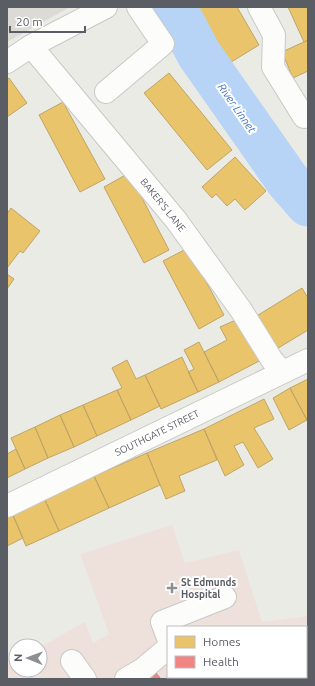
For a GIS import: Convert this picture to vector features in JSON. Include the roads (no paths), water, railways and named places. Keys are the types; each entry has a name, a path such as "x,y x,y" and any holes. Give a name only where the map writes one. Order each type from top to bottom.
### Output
{"street":[{"path":"7,62 31,46 106,7"},
{"path":"106,92 163,44 138,7"},
{"path":"259,7 274,35 273,67 304,117 308,115"},
{"name":"BAKER'S LANE","path":"31,46 176,220 241,310 272,360 282,372"},
{"name":"SOUTHGATE STREET","path":"7,506 308,360"},
{"path":"167,635 162,622 225,597"},
{"path":"126,679 143,669 167,649"},
{"path":"72,661 85,679"}],"waterway":[{"name":"River Linnet","path":"174,7 199,54 288,181 308,204"}],"place":[{"name":"St Edmunds Hospital","path":"172,588"}]}
